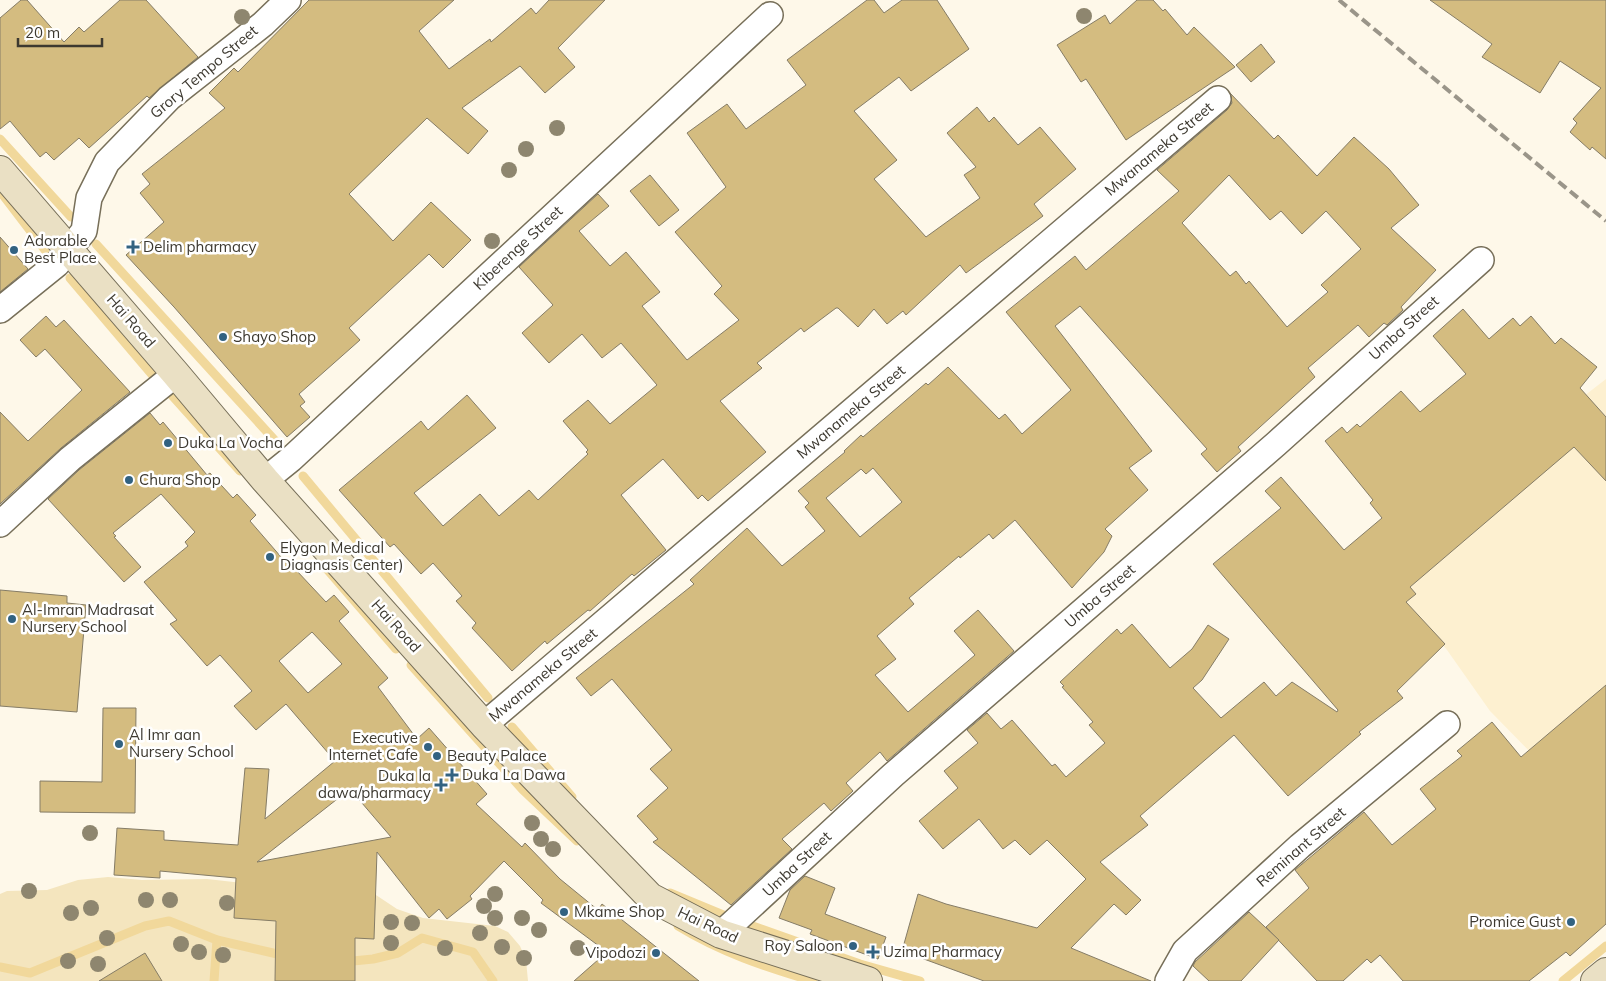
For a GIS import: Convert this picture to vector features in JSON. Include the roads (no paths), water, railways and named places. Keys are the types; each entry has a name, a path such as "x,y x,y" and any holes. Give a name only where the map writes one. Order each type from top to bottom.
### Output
{"street":[{"name":"Grory Tempo Street","path":"0,310 57,264 84,232 89,198 107,162 169,98 262,24 288,0"},
{"name":"Kiberenge Street","path":"265,480 291,459 770,15"},
{"name":"Mwanameka Street","path":"484,725 1218,99"},
{"name":"Hai Road","path":"0,170 265,480 484,725 650,896 721,934 868,981"},
{"name":"Umba Street","path":"721,934 893,775 1268,450 1481,260"},
{"path":"0,524 70,459 176,374"},
{"name":"Reminant Street","path":"1168,981 1185,951 1300,846 1447,724"},
{"path":"1595,981 1606,972"}],"waterway":[{"path":"0,139 71,217"},
{"path":"0,191 45,250"},
{"path":"96,244 280,446"},
{"path":"70,278 155,378"},
{"path":"168,391 240,471"},
{"path":"303,476 488,698"},
{"path":"320,561 396,649"},
{"path":"411,665 523,790 577,841"},
{"path":"512,727 572,797"},
{"path":"670,893 728,917"},
{"path":"0,967 30,973 145,926 169,921 217,940 286,956"},
{"path":"747,924 860,964 920,981"},
{"path":"678,926 710,944 744,958 813,981"},
{"path":"343,962 373,959 398,953 422,938 473,952 493,981"},
{"path":"214,981 217,940"},
{"path":"1563,981 1606,946"}],"railway":[{"path":"1339,0 1606,221"}],"place":[{"name":"Delim pharmacy","path":"133,247"},
{"name":"Adorable Best Place","path":"14,250"},
{"name":"Shayo Shop","path":"223,337"},
{"name":"Duka La Vocha","path":"168,443"},
{"name":"Chura Shop","path":"129,480"},
{"name":"Elygon Medical Diagnasis Center)","path":"270,557"},
{"name":"Al-Imran Madrasat Nursery School","path":"12,619"},
{"name":"Al Imr aan Nursery School","path":"119,744"},
{"name":"Executive Internet Cafe","path":"428,747"},
{"name":"Beauty Palace","path":"437,756"},
{"name":"Duka La Dawa","path":"452,775"},
{"name":"Duka la dawa/pharmacy","path":"441,785"},
{"name":"Mkame Shop","path":"564,912"},
{"name":"Promice Gust","path":"1571,922"},
{"name":"Roy Saloon","path":"853,946"},
{"name":"Uzima Pharmacy","path":"873,952"},
{"name":"Vipodozi","path":"656,953"}]}
